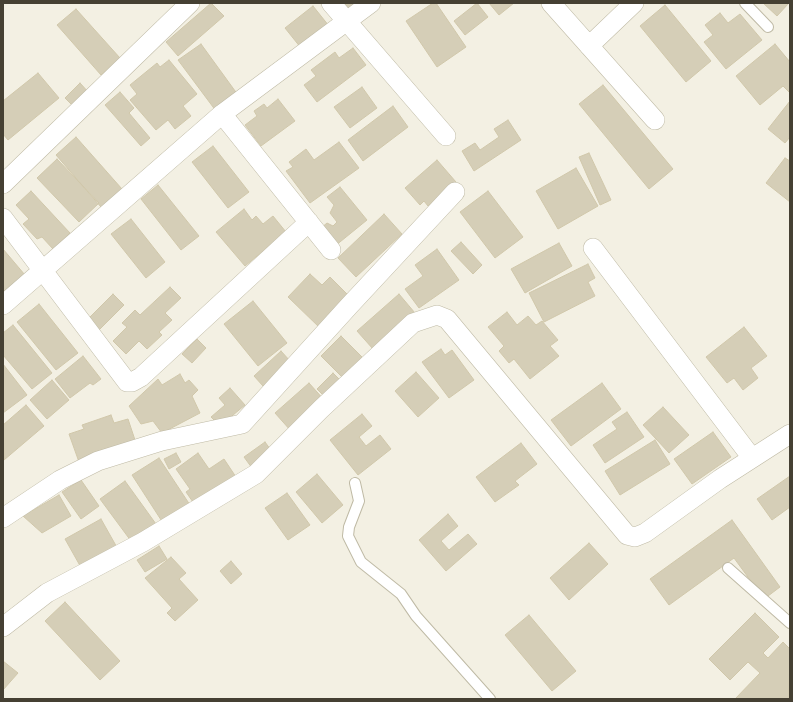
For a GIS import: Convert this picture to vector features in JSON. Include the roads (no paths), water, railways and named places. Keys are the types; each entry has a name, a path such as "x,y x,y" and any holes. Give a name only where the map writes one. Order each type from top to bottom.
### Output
{"street":[{"path":"3,184 190,3"},
{"path":"331,3 446,136"},
{"path":"3,305 222,114 371,3"},
{"path":"551,3 655,120"},
{"path":"589,46 634,3"},
{"path":"222,114 331,250"},
{"path":"3,518 60,480 98,461 162,441 242,424 455,192"},
{"path":"3,218 44,270 127,382 132,382 142,377 309,222"},
{"path":"593,248 752,458"},
{"path":"3,627 47,593 143,542 256,474 321,409 413,323 437,315 447,319 627,535 635,537 645,533 720,479 790,434"}],"lane":[{"path":"745,3 768,27"},
{"path":"356,482 359,501 349,527 348,536 361,562 401,594 416,616 490,699"},
{"path":"728,568 790,623"}]}
